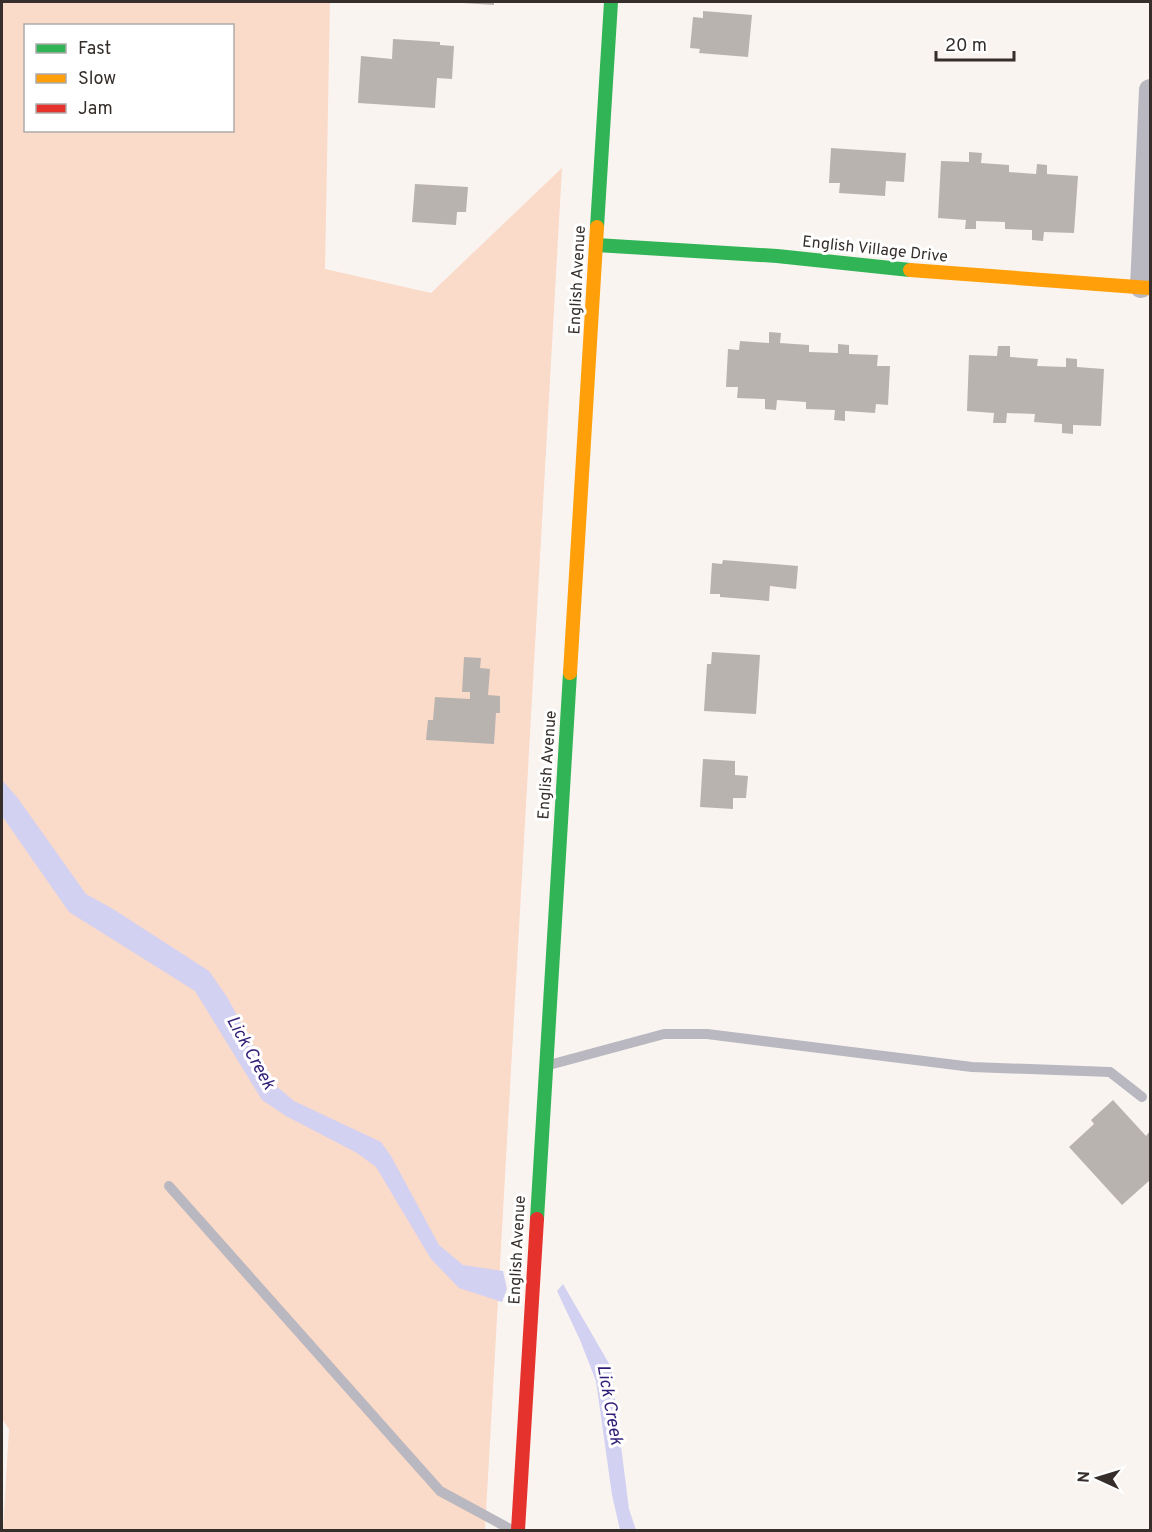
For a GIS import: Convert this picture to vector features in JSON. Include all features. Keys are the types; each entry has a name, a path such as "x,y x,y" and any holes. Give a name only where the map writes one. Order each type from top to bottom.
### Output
{"street":[{"name":"English Avenue","path":"518,1530 612,2"},
{"path":"1146,287 1150,90"},
{"name":"English Village Drive","path":"596,245 777,256 944,273 1146,287"}],"lane":[{"path":"546,1066 664,1034 707,1034 972,1067 1110,1072 1142,1097"},
{"path":"169,1186 440,1491 512,1530"}],"shaded area":[{"path":"2,2 330,2 325,269 431,293 562,168 485,1530 3,1530 9,1429 2,1419"}],"water":[{"name":"Lick Creek","path":"2,780 17,797 86,894 209,971 227,997 275,1085 294,1101 381,1142 391,1156 439,1245 463,1265 503,1271 507,1289 502,1302 459,1288 431,1259 376,1167 357,1153 286,1116 262,1100 195,991 69,912 2,816"},
{"name":"Lick Creek","path":"563,1284 611,1367 629,1509 636,1530 620,1530 612,1495 596,1381 557,1291"}],"building":[{"path":"494,2 494,5 462,3"},
{"path":"703,11 752,15 748,57 699,53 700,49 690,48 693,17 703,18"},
{"path":"393,39 440,42 440,45 454,46 452,79 437,78 435,108 358,103 361,56 392,59"},
{"path":"831,148 906,153 904,182 886,181 885,196 839,193 840,183 829,183"},
{"path":"969,152 982,153 981,163 1009,165 1009,172 1036,174 1037,164 1047,165 1047,174 1078,176 1074,233 1044,232 1043,241 1032,240 1032,230 1005,229 1005,222 976,221 976,229 965,229 966,220 938,218 941,161 969,162"},
{"path":"415,184 468,187 466,212 457,212 456,225 412,222"},
{"path":"769,332 781,333 780,343 809,345 809,352 838,353 838,344 849,345 849,354 878,355 877,366 890,366 888,405 876,404 875,413 845,411 845,421 834,420 835,410 806,409 806,402 777,400 776,410 765,409 765,399 737,398 738,387 726,387 728,349 739,350 740,341 769,343"},
{"path":"998,346 1010,346 1010,357 1038,359 1037,366 1066,367 1066,358 1077,359 1077,367 1104,369 1101,426 1073,425 1073,434 1062,433 1062,424 1034,422 1035,414 1007,413 1006,423 993,423 994,413 967,411 969,355 997,356"},
{"path":"723,560 798,566 796,589 770,586 769,601 720,597 720,594 710,594 712,563 722,564"},
{"path":"712,652 760,655 756,714 704,711 707,664 711,664"},
{"path":"464,657 481,658 480,668 490,669 488,695 500,696 500,713 496,713 494,744 426,740 428,720 433,720 435,697 470,699 470,692 462,692"},
{"path":"703,759 735,761 735,775 748,776 746,798 733,798 733,809 700,807"},
{"path":"1113,1100 1146,1136 1150,1131 1150,1180 1122,1205 1069,1147 1094,1124 1091,1120"}],"traffic: fast":[{"path":"597,227 611,2"},
{"path":"596,245 777,256 910,270"},
{"path":"537,1219 570,673"}],"traffic: slow":[{"path":"570,673 597,227"},
{"path":"910,270 1150,288"}],"traffic: jam":[{"path":"518,1530 537,1219"}]}
